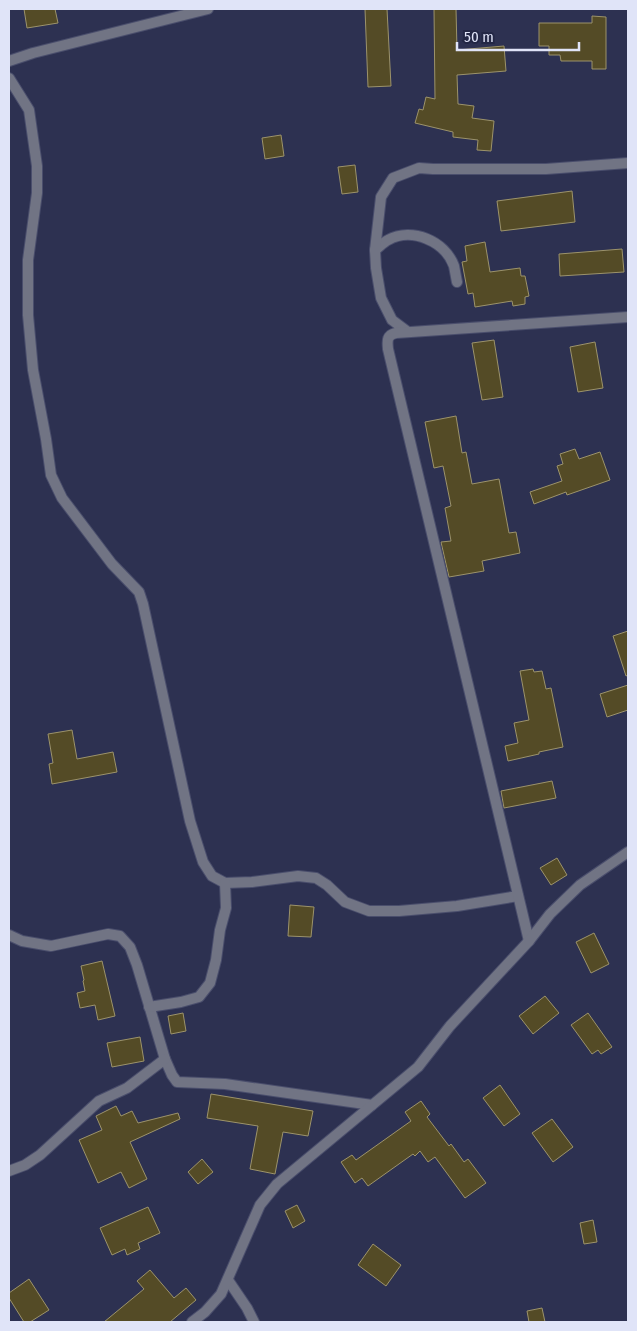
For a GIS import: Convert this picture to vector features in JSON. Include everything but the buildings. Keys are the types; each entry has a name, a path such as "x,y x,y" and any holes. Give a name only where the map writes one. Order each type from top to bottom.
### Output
{"street":[{"path":"9,61 33,53 208,9"},
{"path":"9,78 29,110 37,166 37,193 28,260 28,315 33,370 51,475 67,505 112,564 139,592 190,821 203,862 212,876 225,883 252,882 298,876 316,878 327,885 345,902 369,911 399,911 457,906 518,896"},
{"path":"408,332 392,320 381,298 376,268 375,250 380,197 394,178 419,168 546,168 628,163"},
{"path":"375,250 388,240 403,235 419,236 434,242 446,252 454,266 456,282"},
{"path":"529,941 388,349 388,337 391,334 408,332 628,317"},
{"path":"192,1322 205,1312 221,1294 260,1206 277,1184 418,1067 450,1026 529,941 550,914 580,884 628,852"},
{"path":"149,1007 199,997 210,982 226,908 225,883"},
{"path":"9,935 22,941 51,946 108,934 120,936 130,947 165,1059 177,1082 225,1084 372,1105"},
{"path":"9,1171 25,1165 40,1155 99,1101 128,1088 165,1059"},
{"path":"228,1280 254,1322"}]}
